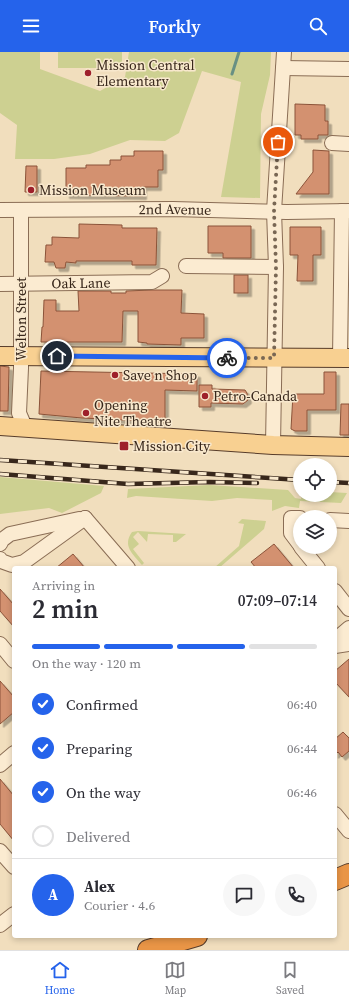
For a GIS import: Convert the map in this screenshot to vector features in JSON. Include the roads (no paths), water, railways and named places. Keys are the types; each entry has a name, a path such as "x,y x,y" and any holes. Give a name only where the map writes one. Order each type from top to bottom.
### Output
{"highway":[{"path":"337,879 349,874"},
{"path":"148,950 190,938"}],"main road":[{"path":"0,356 344,358"},
{"path":"0,426 273,445 349,447"}],"street":[{"path":"273,445 276,267 274,211 284,52"},
{"path":"283,68 349,69"},
{"path":"332,143 349,144"},
{"name":"2nd Avenue","path":"0,210 173,209 345,211"},
{"name":"Welton Street","path":"21,210 21,356 19,413 25,427"},
{"path":"344,358 345,211"},
{"path":"186,266 276,267"},
{"name":"Oak Lane","path":"0,284 152,282 162,276"},
{"path":"0,544 2,540 10,534 85,518"},
{"path":"0,559 1,561 12,565 24,562 85,518"},
{"path":"85,518 126,566"},
{"path":"337,520 349,521"},
{"path":"293,526 291,533 293,536"},
{"path":"307,554 316,566"},
{"path":"337,594 349,609"},
{"path":"337,638 349,628"},
{"path":"0,644 12,659"},
{"path":"337,646 349,644"},
{"path":"0,765 12,755"},
{"path":"337,816 349,831"},
{"path":"0,851 12,865"},
{"path":"0,925 12,916"}],"waterway":[{"path":"232,74 239,52"}],"railway":[{"path":"0,460 293,480"},
{"path":"0,474 128,484 209,482 257,483"},
{"path":"337,482 349,483"}],"place":[{"name":"Mission Central Elementary","path":"88,73"},
{"name":"Mission Museum","path":"31,190"},
{"name":"Save n Shop","path":"115,375"},
{"name":"Petro-Canada","path":"205,396"},
{"name":"Opening Nite Theatre","path":"86,413"},
{"name":"Mission City","path":"124,446"}]}
